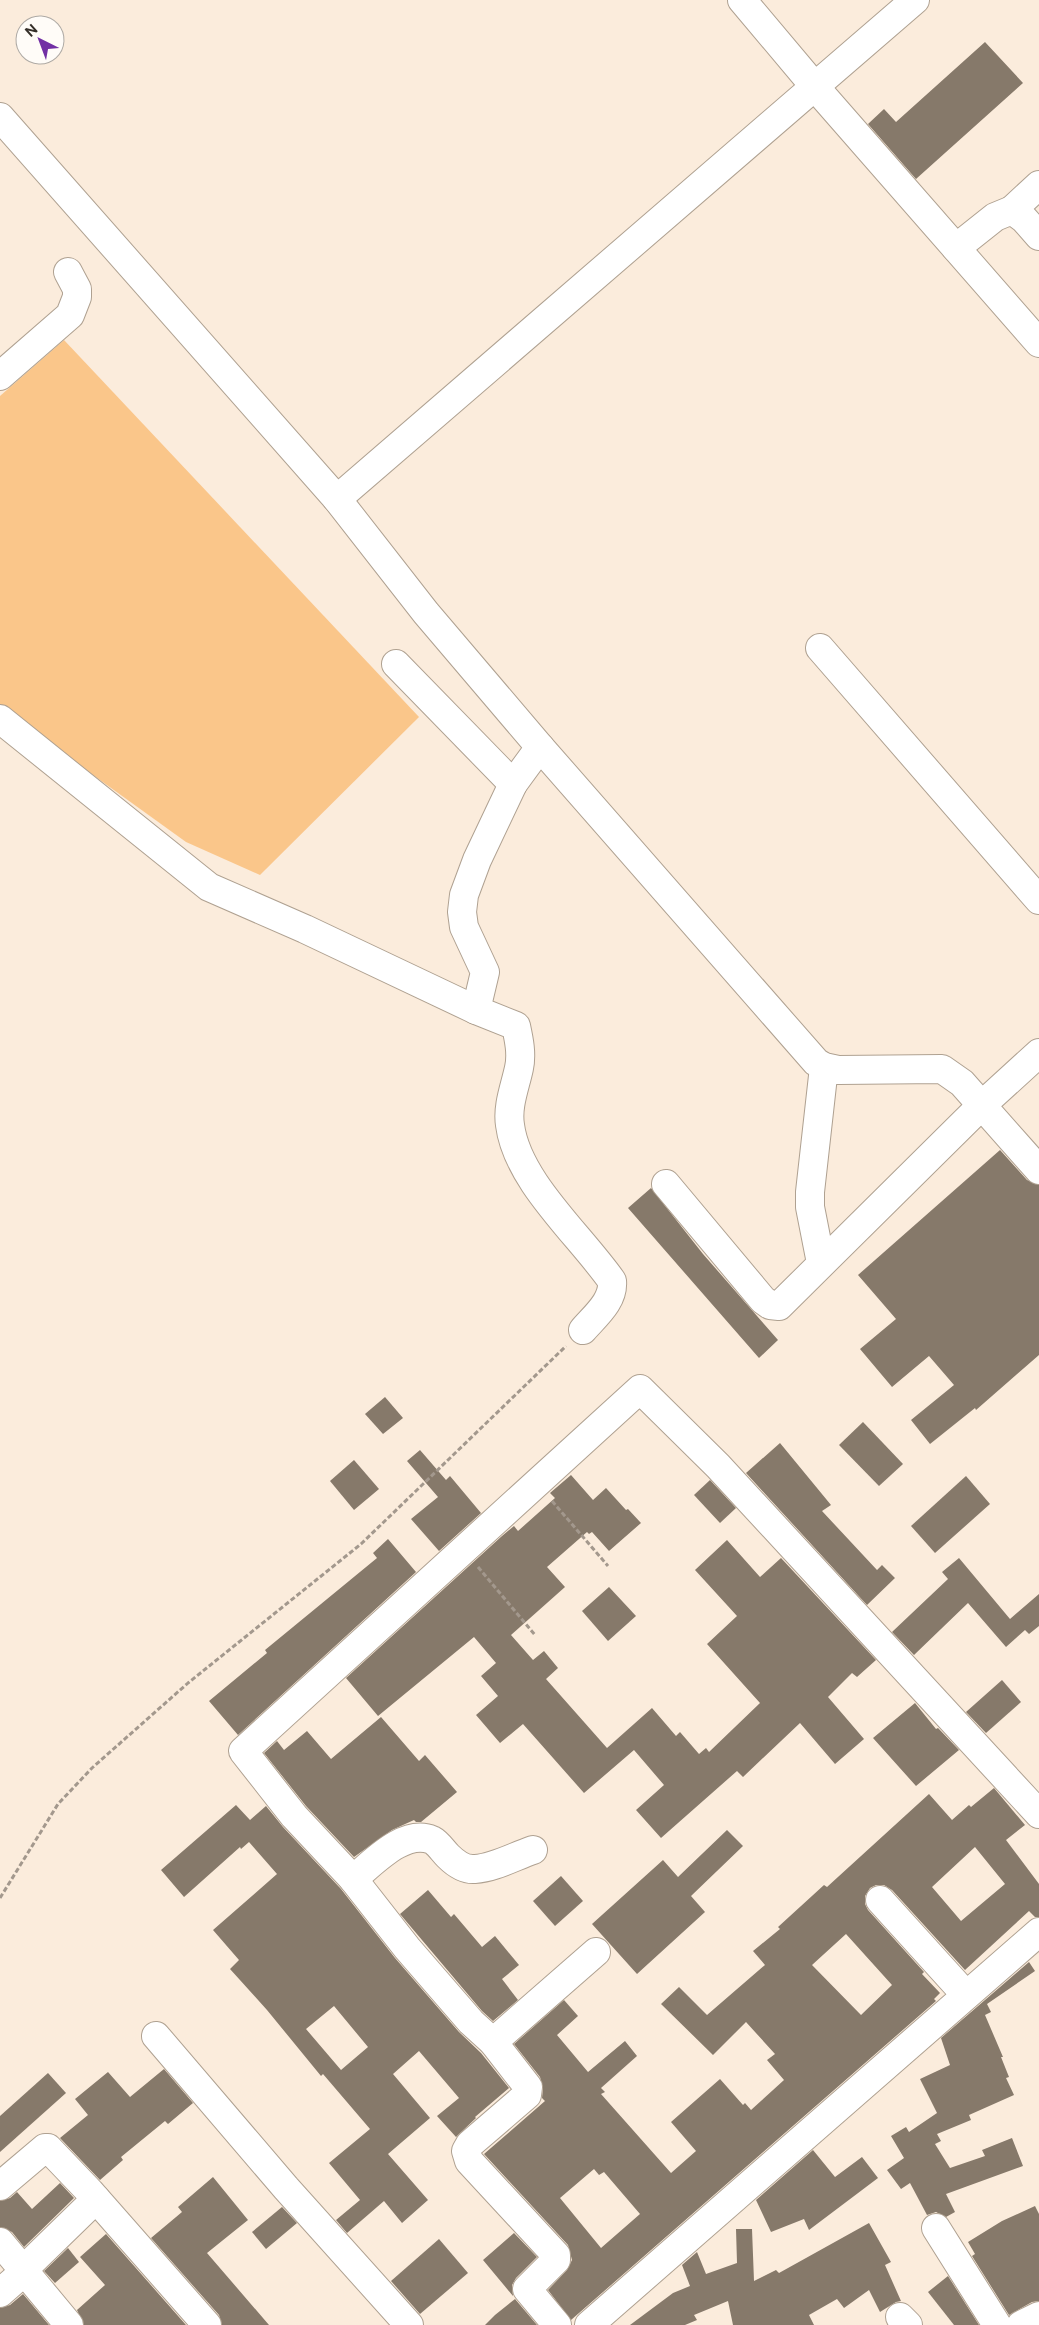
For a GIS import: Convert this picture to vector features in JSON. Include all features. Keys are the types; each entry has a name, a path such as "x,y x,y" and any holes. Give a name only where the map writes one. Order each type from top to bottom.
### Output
{"street":[{"path":"742,0 816,88 1039,343"},
{"path":"337,499 816,88 915,0"},
{"path":"0,118 337,499 426,613 540,748 816,1062 824,1067 838,1070 942,1069 962,1083 1039,1170"},
{"path":"956,248 995,217 1012,210 1039,185"},
{"path":"1012,210 1024,219 1039,236"},
{"path":"0,376 70,315 77,297 77,289 68,272"},
{"path":"820,648 1039,900"},
{"path":"396,664 513,784"},
{"path":"0,719 209,887 305,929 476,1010 516,1026 520,1050 509,1123 517,1153 532,1179 612,1281 612,1292 607,1303 583,1330"},
{"path":"476,1010 485,972 464,927 462,912 464,896 476,860 513,784 540,748"},
{"path":"666,1184 754,1290 770,1305 779,1306 982,1105 1039,1054"},
{"path":"821,1264 810,1207 810,1192 824,1067"},
{"path":"557,2325 527,2289 556,2260 555,2254 469,2161 466,2151 470,2144 529,2092 528,2086 493,2042 470,2022 407,1948 353,1879 294,1816 243,1750 640,1389 718,1466 1039,1814"},
{"path":"353,1879 403,1841 415,1838 434,1841 457,1864 474,1869 533,1850"},
{"path":"880,1900 966,1996"},
{"path":"588,2325 1039,1932"},
{"path":"493,2042 596,1952"},
{"path":"156,2036 286,2188 409,2325"},
{"path":"0,2186 47,2148 96,2199 207,2325"},
{"path":"0,2293 96,2199"},
{"path":"936,2228 997,2325"},
{"path":"0,2242 69,2325"},
{"path":"1021,2325 1039,2316"}],"path":[{"path":"0,1898 58,1804 92,1768 188,1683 361,1544 469,1442 583,1330"},
{"path":"537,1483 608,1566"},
{"path":"464,1550 535,1635"}],"shaded area":[{"path":"64,340 419,717 260,875 186,842 0,708 0,396"}],"building":[{"path":"985,42 1023,83 916,179 868,124 884,109 896,122"},
{"path":"1000,1150 1027,1180 1039,1185 1039,1355 976,1410 975,1408 930,1444 911,1420 954,1385 929,1356 892,1387 860,1349 896,1319 858,1275"},
{"path":"651,1188 703,1254 778,1340 759,1358 628,1208"},
{"path":"385,1397 403,1418 383,1434 365,1414"},
{"path":"863,1422 903,1464 879,1486 839,1445"},
{"path":"780,1443 831,1505 822,1511 877,1570 882,1565 895,1578 867,1605 746,1473"},
{"path":"420,1450 446,1480 450,1476 481,1513 439,1551 411,1519 438,1497 407,1461"},
{"path":"354,1460 379,1489 354,1510 330,1481"},
{"path":"571,1475 593,1500 606,1488 641,1523 609,1551 592,1532 589,1534 587,1532 547,1567 565,1587 511,1635 533,1660 544,1651 558,1668 546,1679 607,1748 652,1708 676,1736 680,1732 699,1754 706,1748 709,1752 760,1703 707,1644 737,1616 695,1570 727,1540 760,1577 781,1558 876,1660 857,1677 852,1673 828,1697 864,1739 835,1764 800,1723 743,1777 737,1771 661,1838 636,1810 664,1785 634,1750 584,1793 523,1724 500,1743 476,1715 498,1696 481,1676 496,1663 474,1637 378,1716 346,1678 502,1536 514,1526 518,1531 555,1498 550,1493"},
{"path":"966,1476 990,1504 935,1553 911,1526"},
{"path":"710,1480 736,1508 720,1523 694,1495"},
{"path":"388,1539 416,1572 238,1735 209,1701 267,1653 265,1650 377,1558 373,1553"},
{"path":"959,1558 1010,1619 1039,1594 1039,1626 1029,1634 1025,1630 1006,1647 968,1603 914,1655 892,1632 948,1579 942,1572"},
{"path":"609,1587 636,1616 608,1641 582,1611"},
{"path":"1002,1680 1021,1702 986,1733 966,1712"},
{"path":"915,1703 936,1729 938,1728 959,1750 916,1786 873,1738"},
{"path":"381,1717 419,1761 425,1755 457,1792 421,1822 414,1820 392,1830 354,1857 306,1806 264,1753 277,1741 284,1750 307,1731 331,1759"},
{"path":"994,1788 1025,1825 1006,1840 1039,1884 1039,1917 1035,1917 1029,1911 965,1970 892,1890 884,1885 876,1885 870,1888 865,1896 865,1904 868,1910 924,1972 922,1974 940,1993 934,1999 936,2001 571,2320 548,2290 567,2270 572,2260 568,2245 484,2154 545,2101 542,2098 543,2088 540,2077 514,2044 564,2000 578,2016 557,2035 588,2072 625,2041 637,2056 601,2088 605,2092 601,2094 671,2173 696,2151 671,2122 720,2079 743,2105 745,2103 751,2110 784,2080 767,2060 775,2054 746,2022 713,2055 661,2004 679,1987 707,2015 765,1965 753,1951 780,1929 778,1927 824,1885 827,1887 929,1794 952,1820 969,1805 971,1807","holes":["975,1847 1005,1884 961,1921 932,1887","846,1934 892,1985 861,2015 812,1965","594,2169 599,2175 604,2172 640,2214 601,2248 560,2198"]},
{"path":"236,1805 250,1820 266,1806 341,1889 395,1958 459,2032 481,2053 509,2088 475,2117 456,2137 437,2116 459,2098 419,2051 393,2074 430,2118 388,2154 428,2200 402,2223 384,2201 347,2233 336,2220 360,2200 329,2163 370,2129 323,2074 321,2076 267,2010 230,1969 239,1960 213,1930 277,1874 249,1842 241,1849 240,1847 184,1897 161,1870","holes":["334,2006 368,2047 341,2070 306,2029"]},
{"path":"727,1830 743,1846 691,1896 705,1912 637,1974 592,1924 663,1860 678,1877"},
{"path":"561,1876 583,1901 555,1926 533,1901"},
{"path":"428,1890 451,1917 454,1914 482,1947 495,1936 519,1965 502,1979 518,2000 493,2021 482,2011 400,1914"},
{"path":"1029,1962 1035,1971 987,2004 991,2012 985,2015 1003,2057 1001,2057 1009,2077 1006,2078 1014,2095 969,2115 971,2120 937,2134 941,2141 935,2144 950,2168 985,2156 982,2150 1012,2138 1023,2166 946,2194 955,2212 946,2217 936,2212 927,2215 910,2183 901,2189 887,2170 904,2158 891,2136 906,2127 909,2132 937,2113 920,2079 950,2065 941,2038"},
{"path":"164,2069 193,2103 168,2124 165,2121 121,2157 123,2160 100,2180 60,2138 88,2115 75,2099 108,2072 130,2097"},
{"path":"48,2073 66,2093 0,2152 0,2116"},
{"path":"813,2150 835,2177 862,2157 878,2178 809,2230 804,2219 771,2232 756,2200"},
{"path":"213,2177 248,2220 207,2253 269,2325 222,2325 219,2315 151,2238 182,2212 178,2207"},
{"path":"60,2183 74,2198 24,2247 12,2232 0,2227 0,2201 10,2198 17,2192 32,2209"},
{"path":"1035,2206 1039,2214 1039,2301 1032,2302 1009,2315 972,2256 975,2254 968,2242 1002,2221"},
{"path":"282,2207 297,2223 266,2249 252,2232"},
{"path":"869,2223 891,2262 885,2265 901,2301 880,2312 869,2290 844,2308 837,2299 809,2315 814,2325 733,2325 728,2301 694,2315 697,2320 685,2325 630,2325 673,2293 690,2286 682,2265 697,2252 706,2274 737,2263 736,2229 752,2229 754,2281 776,2270 779,2273"},
{"path":"514,2233 537,2257 516,2278 512,2285 513,2296 483,2260"},
{"path":"106,2234 186,2325 84,2325 77,2310 105,2285 80,2257"},
{"path":"439,2239 468,2273 420,2314 391,2281"},
{"path":"68,2248 79,2262 55,2283 44,2271"},
{"path":"948,2276 979,2325 954,2325 928,2292"},
{"path":"23,2294 49,2325 0,2325 0,2308 10,2305"},
{"path":"515,2299 537,2325 485,2325 495,2315"}]}
